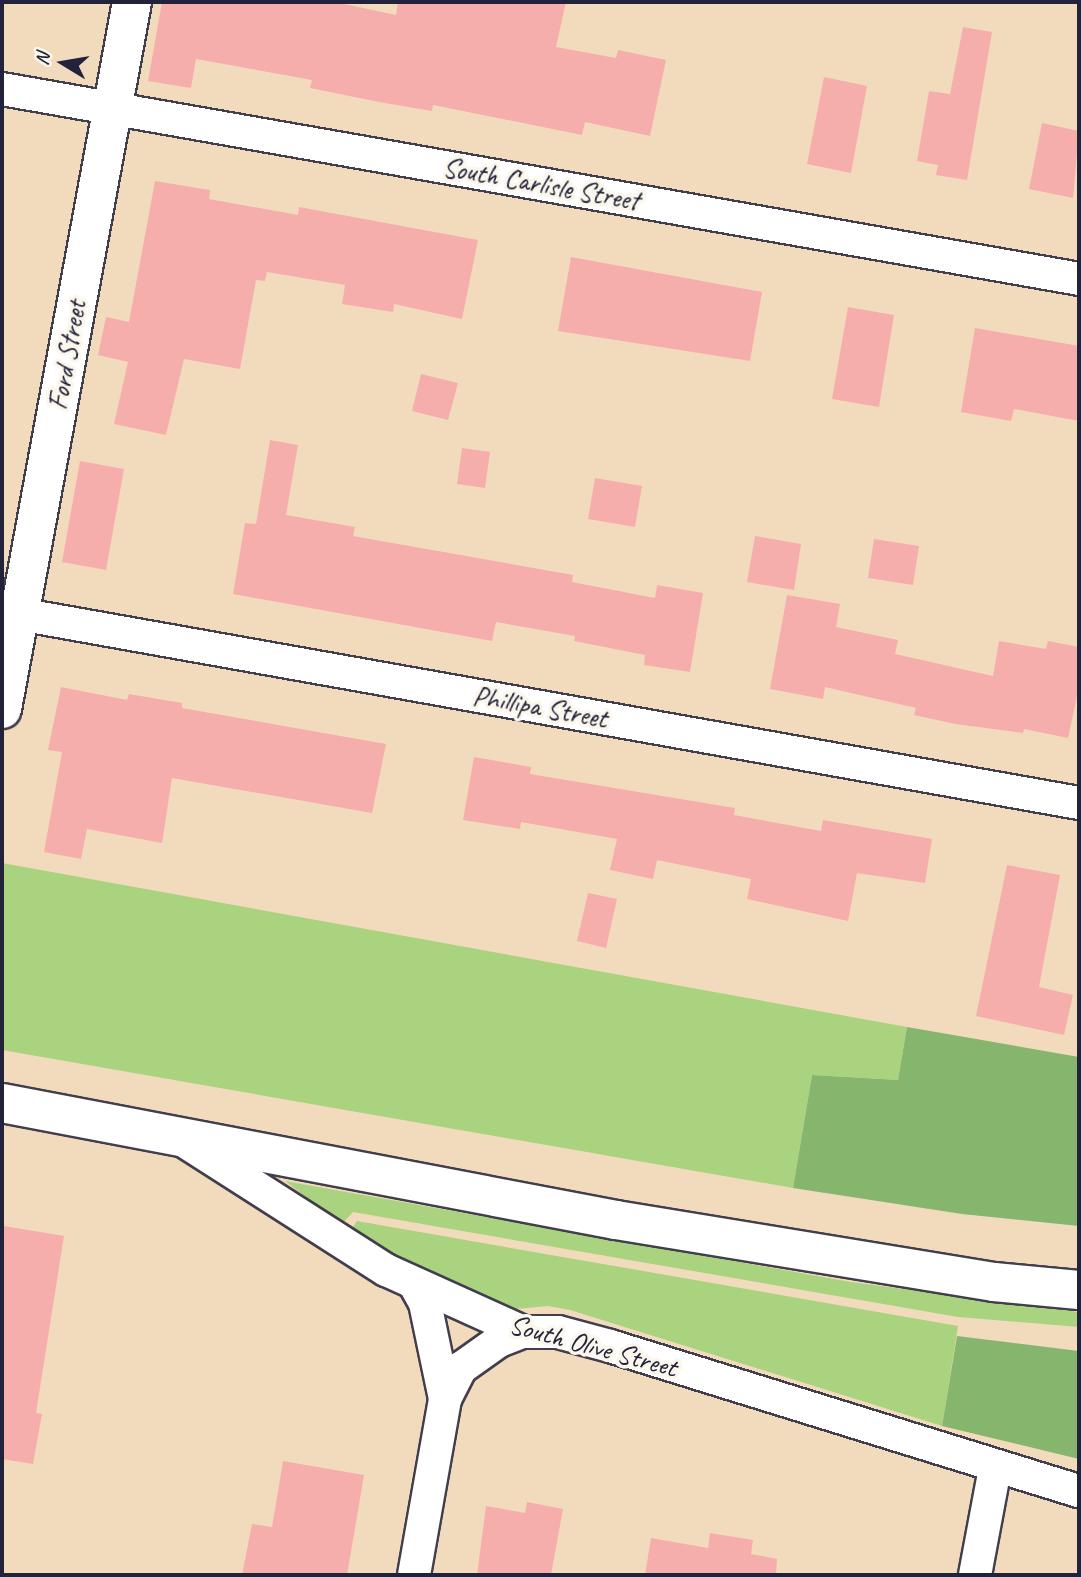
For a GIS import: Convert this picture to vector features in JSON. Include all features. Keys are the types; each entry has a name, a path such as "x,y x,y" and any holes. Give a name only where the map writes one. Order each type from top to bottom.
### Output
{"street":[{"name":"Ford Street","path":"2,709 10,612 132,2"},
{"name":"South Carlisle Street","path":"2,89 1079,279"},
{"name":"Phillipa Street","path":"10,612 1079,803"},
{"name":"South Olive Street","path":"2,1103 616,1220 994,1282 1079,1290"},
{"name":"South Olive Street","path":"180,1138 337,1241 415,1285 523,1332 558,1332 610,1346 995,1468 1079,1491"},
{"path":"415,1285 425,1303 445,1399"},
{"path":"414,1575 445,1399 461,1368 499,1341 523,1332"},
{"path":"975,1575 995,1468"}],"green space":[{"path":"2,863 907,1027 898,1080 812,1075 793,1188 2,1050"},
{"path":"907,1027 1079,1057 1079,1226 962,1214 793,1188 812,1075 898,1080"},
{"path":"285,1181 851,1282 1079,1312 1079,1327 958,1317 353,1212 342,1224"},
{"path":"357,1221 958,1326 942,1426 570,1310 548,1306 516,1309 390,1254 351,1230"},
{"path":"957,1336 1079,1351 1079,1459 942,1426"}],"building":[{"path":"162,2 335,2 396,15 398,2 566,2 556,47 616,58 618,50 666,60 650,136 585,122 582,135 433,105 432,111 379,102 310,88 312,80 196,59 191,88 148,81"},
{"path":"963,27 992,32 967,180 936,175 938,165 917,161 929,91 950,94"},
{"path":"824,77 867,86 851,173 807,164"},
{"path":"1042,123 1079,131 1073,198 1029,189"},
{"path":"155,181 210,190 209,199 298,215 299,207 478,240 462,319 394,304 393,312 342,304 345,285 267,272 265,281 256,280 240,369 184,359 166,435 114,424 128,362 98,355 106,317 129,322"},
{"path":"571,257 762,292 750,361 558,331"},
{"path":"848,307 894,315 879,407 832,399"},
{"path":"975,328 1079,346 1079,421 1014,409 1011,421 961,412"},
{"path":"421,374 458,383 448,420 412,411"},
{"path":"270,440 298,445 286,515 355,527 353,536 573,575 572,582 655,598 657,585 703,593 690,672 644,665 645,655 574,641 575,636 496,622 492,641 233,594 245,523 256,524"},
{"path":"462,448 490,452 485,488 457,484"},
{"path":"80,461 124,469 106,570 62,562"},
{"path":"595,478 642,486 635,527 588,519"},
{"path":"755,536 801,544 794,590 747,582"},
{"path":"874,539 919,546 913,585 868,578"},
{"path":"787,595 840,604 836,627 898,640 895,654 993,676 999,641 1046,649 1048,641 1079,647 1079,687 1068,738 1024,729 1023,733 955,724 914,715 916,708 825,687 823,699 770,689"},
{"path":"61,687 127,700 129,694 182,703 182,708 386,744 372,813 172,778 162,843 87,829 81,859 44,852 62,752 48,750"},
{"path":"474,757 531,767 530,774 735,808 734,815 821,831 823,820 932,839 925,883 857,873 848,921 747,899 751,879 657,860 653,879 610,870 617,839 521,822 520,829 463,820"},
{"path":"1007,865 1060,875 1039,987 1073,995 1064,1035 976,1016"},
{"path":"588,893 617,899 606,948 577,941"},
{"path":"4,1226 64,1236 36,1413 42,1414 33,1464 2,1459"},
{"path":"283,1461 364,1475 347,1575 242,1575 252,1524 272,1527"},
{"path":"527,1502 563,1509 551,1575 477,1575 486,1506 525,1513"},
{"path":"710,1533 753,1540 751,1554 777,1559 776,1575 645,1575 651,1538 708,1548"}]}
